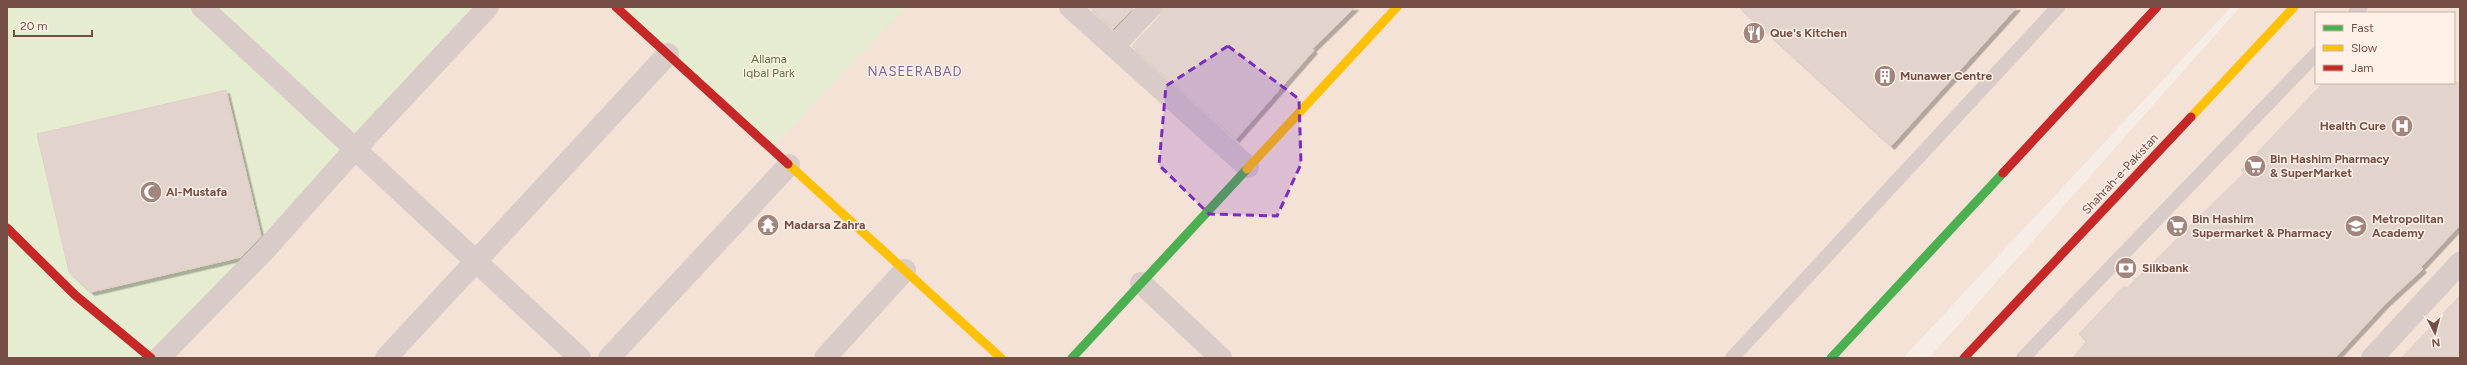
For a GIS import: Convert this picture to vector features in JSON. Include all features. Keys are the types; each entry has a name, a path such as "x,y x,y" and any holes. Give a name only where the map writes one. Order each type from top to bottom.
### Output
{"main road":[{"path":"616,7 1001,358"},
{"path":"1072,358 1396,7"},
{"path":"1831,358 2157,7"},
{"name":"Shahrah-e-Pakistan","path":"1964,358 2294,7"},
{"path":"7,228 75,295 151,358"}],"street":[{"path":"202,7 356,148 580,358"},
{"path":"158,358 264,251 356,148 488,7"},
{"path":"1070,7 1248,167"},
{"path":"1114,46 1151,7"},
{"path":"386,358 668,54"},
{"path":"609,358 789,164"},
{"path":"2372,358 2460,263"},
{"path":"825,358 905,270"},
{"path":"1141,283 1221,358"}],"lane":[{"path":"1732,358 2058,7"},
{"path":"2023,358 2315,55"}],"highlighted area":[{"path":"1228,46 1299,99 1301,164 1277,216 1209,214 1159,165 1166,86"}],"shaded area":[{"path":"7,7 2231,7 1903,358 7,358"},
{"path":"2240,7 2460,7 2460,358 1929,358"}],"green space":[{"path":"7,7 488,7 158,358 7,358"},
{"name":"Allama Iqbal Park","path":"617,7 907,7 771,148"}],"building":[{"path":"1089,7 1134,7 1113,29"},
{"path":"1163,7 1355,7 1312,49 1314,50 1236,139 1132,46 1160,16"},
{"name":"Munawer Centre","path":"1739,7 2017,7 1891,146"},
{"path":"2460,83 2460,225 2421,267 2423,269 2385,304 2335,358 2073,358 2087,341 2079,334 2124,286 2127,288 2244,173 2241,170 2322,84"},
{"name":"Al-Mustafa","path":"226,90 261,236 241,257 91,292 69,272 37,134"},
{"path":"2460,296 2460,358 2401,358 2437,321 2436,320"}],"traffic: fast":[{"path":"1072,358 1247,169"},
{"path":"1831,358 2003,173"}],"traffic: slow":[{"path":"1247,169 1397,7"},
{"path":"2191,117 2294,7"},
{"path":"788,164 1001,358"}],"traffic: jam":[{"path":"616,7 788,164"},
{"path":"2003,173 2157,7"},
{"path":"1964,358 2191,117"},
{"path":"7,228 75,295 151,358"}],"place":[{"name":"Que's Kitchen","path":"1754,33"},
{"name":"Munawer Centre","path":"1885,76"},
{"name":"Health Cure","path":"2402,126"},
{"name":"Bin Hashim Pharmacy & SuperMarket","path":"2255,166"},
{"name":"Al-Mustafa","path":"151,192"},
{"name":"Madarsa Zahra","path":"768,225"},
{"name":"Bin Hashim Supermarket & Pharmacy","path":"2177,226"},
{"name":"Metropolitan Academy","path":"2356,226"},
{"name":"Silkbank","path":"2126,268"}],"district":[{"name":"NASEERABAD","path":"915,71"}]}
